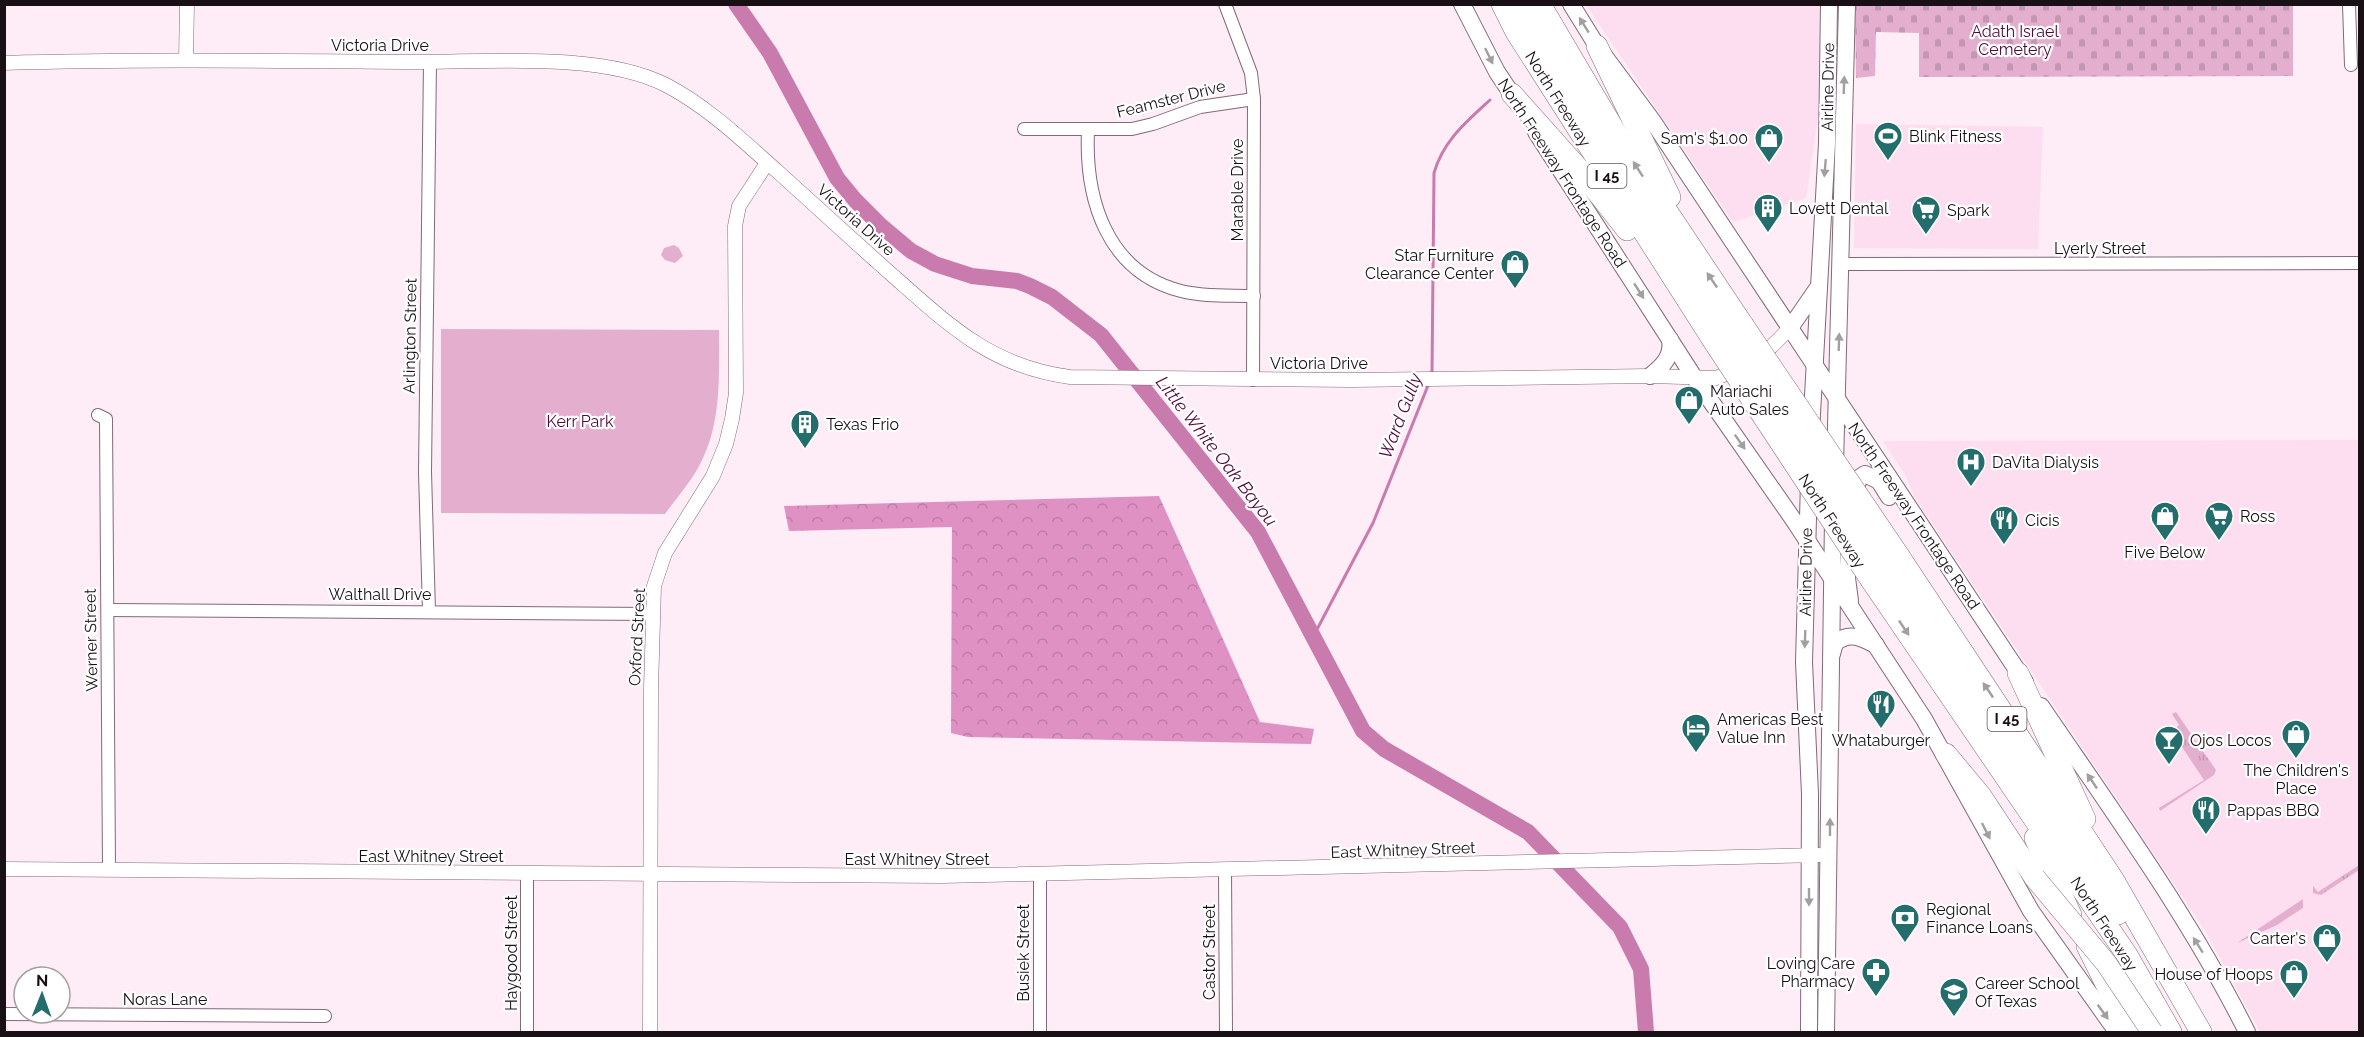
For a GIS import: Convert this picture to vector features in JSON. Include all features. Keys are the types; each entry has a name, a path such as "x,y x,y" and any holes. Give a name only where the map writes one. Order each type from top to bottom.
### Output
{"highway":[{"name":"North Freeway","path":"1502,4 1516,33 1692,311 1729,335"},
{"name":"North Freeway","path":"1522,4 1611,155 1886,570 2113,879 2201,1032"},
{"name":"North Freeway","path":"1540,4 1625,148 1682,235 1729,335 2149,960 2189,1032"},
{"path":"1597,46 1672,201 1682,235"},
{"path":"1512,94 1578,168 1692,311"},
{"name":"North Freeway","path":"1886,570 2013,788 2127,955 2171,1032"},
{"path":"2018,673 2113,879"},
{"path":"1946,754 1981,796 2035,878 2106,963 2152,1032"},
{"path":"2013,788 2054,879 2130,1032"}],"main road":[{"name":"North Freeway Frontage Road","path":"1462,4 1497,72 1694,377 1851,606 1946,754 1993,846 2031,911 2117,1032"},
{"name":"North Freeway Frontage Road","path":"1571,4 1597,46 1652,120 2018,673 2130,837 2221,982 2247,1032"},
{"name":"Airline Drive","path":"1817,1030 1830,854 1831,577 1840,264 1829,4"},
{"name":"Airline Drive","path":"1817,1030 1810,855 1810,769 1804,662 1806,539 1821,225 1835,124 1847,4"},
{"path":"1821,225 1831,240 1831,259 1840,264"},
{"path":"1790,328 1819,285"},
{"path":"1775,306 1784,309 1795,308 1809,299"},
{"path":"1650,376 1672,350 1670,339"},
{"path":"1851,606 1847,578 1852,511 1854,489 1861,475 1869,475 1879,482 1909,528 1932,542"},
{"path":"1831,658 1835,643 1846,636 1858,636 1876,645"},
{"path":"1810,769 1830,769"}],"street":[{"path":"186,60 187,4"},
{"name":"Marable Drive","path":"1225,4 1251,73 1254,99 1253,380"},
{"path":"2349,4 2351,65"},
{"name":"Victoria Drive","path":"4,63 186,60 583,64 615,68 648,76 712,114 963,337 1010,362 1043,373 1102,377 1253,380 1650,376 1716,378 1729,374 1772,346 1790,328"},
{"name":"Arlington Street","path":"429,611 425,472 430,62"},
{"name":"Feamster Drive","path":"1024,129 1088,131 1132,129 1200,107 1254,99"},
{"path":"1088,131 1087,155 1092,198 1099,219 1128,260 1160,283 1180,291 1254,296"},
{"name":"Oxford Street","path":"650,1032 654,586 665,553 713,476 726,444 735,393 735,226 739,206 767,163"},
{"name":"Lyerly Street","path":"1840,264 2360,263"},
{"name":"Werner Street","path":"98,415 106,419 109,869"},
{"name":"Walthall Drive","path":"108,610 652,614"},
{"name":"East Whitney Street","path":"4,869 650,874 1040,874 1830,854"},
{"name":"Castor Street","path":"1225,871 1226,1032"},
{"name":"Haygood Street","path":"527,873 527,1032"},
{"name":"Busiek Street","path":"1040,874 1040,1032"},
{"name":"Noras Lane","path":"4,1014 325,1016"}],"shaded area":[{"path":"1586,5 1820,5 1818,117 1806,198 1733,222"},
{"path":"1856,124 2043,127 2038,249 1854,248"},
{"path":"2359,440 2359,1032 2260,1032 2206,932 1914,496 1906,476 1883,441"}],"green space":[{"name":"Adath Israel Cemetery","path":"1855,5 2293,5 2293,76 1919,77 1919,33 1876,32 1875,76 1856,78"},
{"path":"674,245 679,248 683,256 675,263 665,260 661,255 664,248"},
{"name":"Kerr Park","path":"441,329 719,330 718,401 706,452 698,468 665,514 441,513"},
{"path":"1159,496 1260,722 1314,729 1311,744 968,737 951,733 952,527 789,531 784,506"},
{"path":"2176,712 2216,770 2214,775 2160,811 2159,808 2204,780 2176,738 2180,736 2175,729 2179,725 2172,714"},
{"path":"2359,865 2359,870 2321,895 2313,893 2313,886 2318,892"},
{"path":"2303,899 2303,908 2277,925 2237,943"}],"waterway":[{"name":"Little White Oak Bayou","path":"736,4 770,53 837,178 879,224 911,251 935,264 972,276 1017,281 1030,286 1052,297 1101,335 1258,532 1363,731 1384,749 1528,832 1620,927 1641,969 1646,1032"},
{"name":"Ward Gully","path":"1432,374 1434,173 1449,142 1464,124 1490,100"},
{"name":"Ward Gully","path":"1313,637 1373,523 1429,383"}],"place":[{"name":"Blink Fitness","path":"1888,162"},
{"name":"Sam's $1.00","path":"1769,164"},
{"name":"Lovett Dental","path":"1768,234"},
{"name":"Spark","path":"1926,236"},
{"name":"Star Furniture Clearance Center","path":"1515,290"},
{"name":"Mariachi Auto Sales","path":"1689,426"},
{"name":"Texas Frio","path":"805,450"},
{"name":"DaVita Dialysis","path":"1971,488"},
{"name":"Five Below","path":"2165,542"},
{"name":"Ross","path":"2219,542"},
{"name":"Cicis","path":"2004,546"},
{"name":"Whataburger","path":"1881,730"},
{"name":"Americas Best Value Inn","path":"1696,754"},
{"name":"The Children's Place","path":"2296,760"},
{"name":"Ojos Locos","path":"2169,766"},
{"name":"Pappas BBQ","path":"2206,836"},
{"name":"Regional Finance Loans","path":"1905,944"},
{"name":"Carter's","path":"2327,964"},
{"name":"Loving Care Pharmacy","path":"1876,998"},
{"name":"House of Hoops","path":"2294,1000"},
{"name":"Career School Of Texas","path":"1954,1018"}]}
